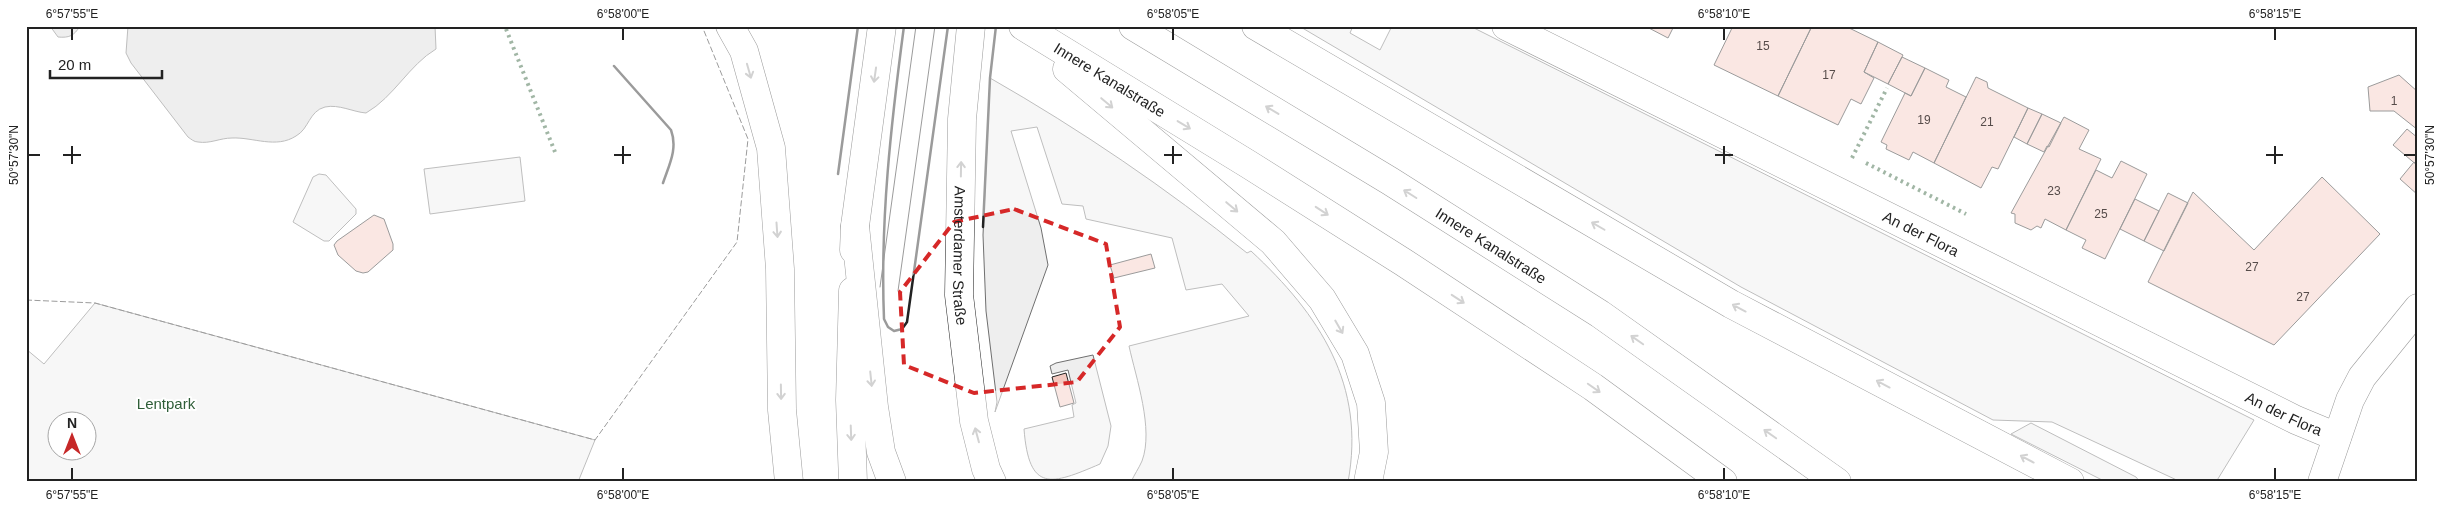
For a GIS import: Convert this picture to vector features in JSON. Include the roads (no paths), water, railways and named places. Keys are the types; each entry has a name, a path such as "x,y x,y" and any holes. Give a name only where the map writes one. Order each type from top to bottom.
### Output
{"main road":[{"path":"730,26 744,51 771,148 780,269 782,410 789,482"},
{"path":"853,482 850,400 855,226 882,26"},
{"name":"Amsterdamer Straße","path":"971,26 962,119 959,295 974,421 986,469 992,482"},
{"path":"1016,26 1273,242 1322,299 1355,354 1371,403 1374,452 1368,482"},
{"name":"Innere Kanalstraße","path":"1023,26 1403,262 1593,387 1723,482"},
{"name":"Innere Kanalstraße","path":"1133,26 1390,181 1600,314 1837,482"},
{"path":"1256,26 1730,304 2070,482"},
{"name":"An der Flora","path":"1506,26 2296,420 2337,437"},
{"path":"855,226 874,407 881,452 892,482"},
{"path":"2322,482 2350,400 2362,377 2418,308"},
{"path":"2337,437 2344,482"}],"tram line":[{"path":"880,287 916,26"},
{"path":"898,291 935,26"}],"park label":[{"name":"Lentpark","path":"166,403"}]}
